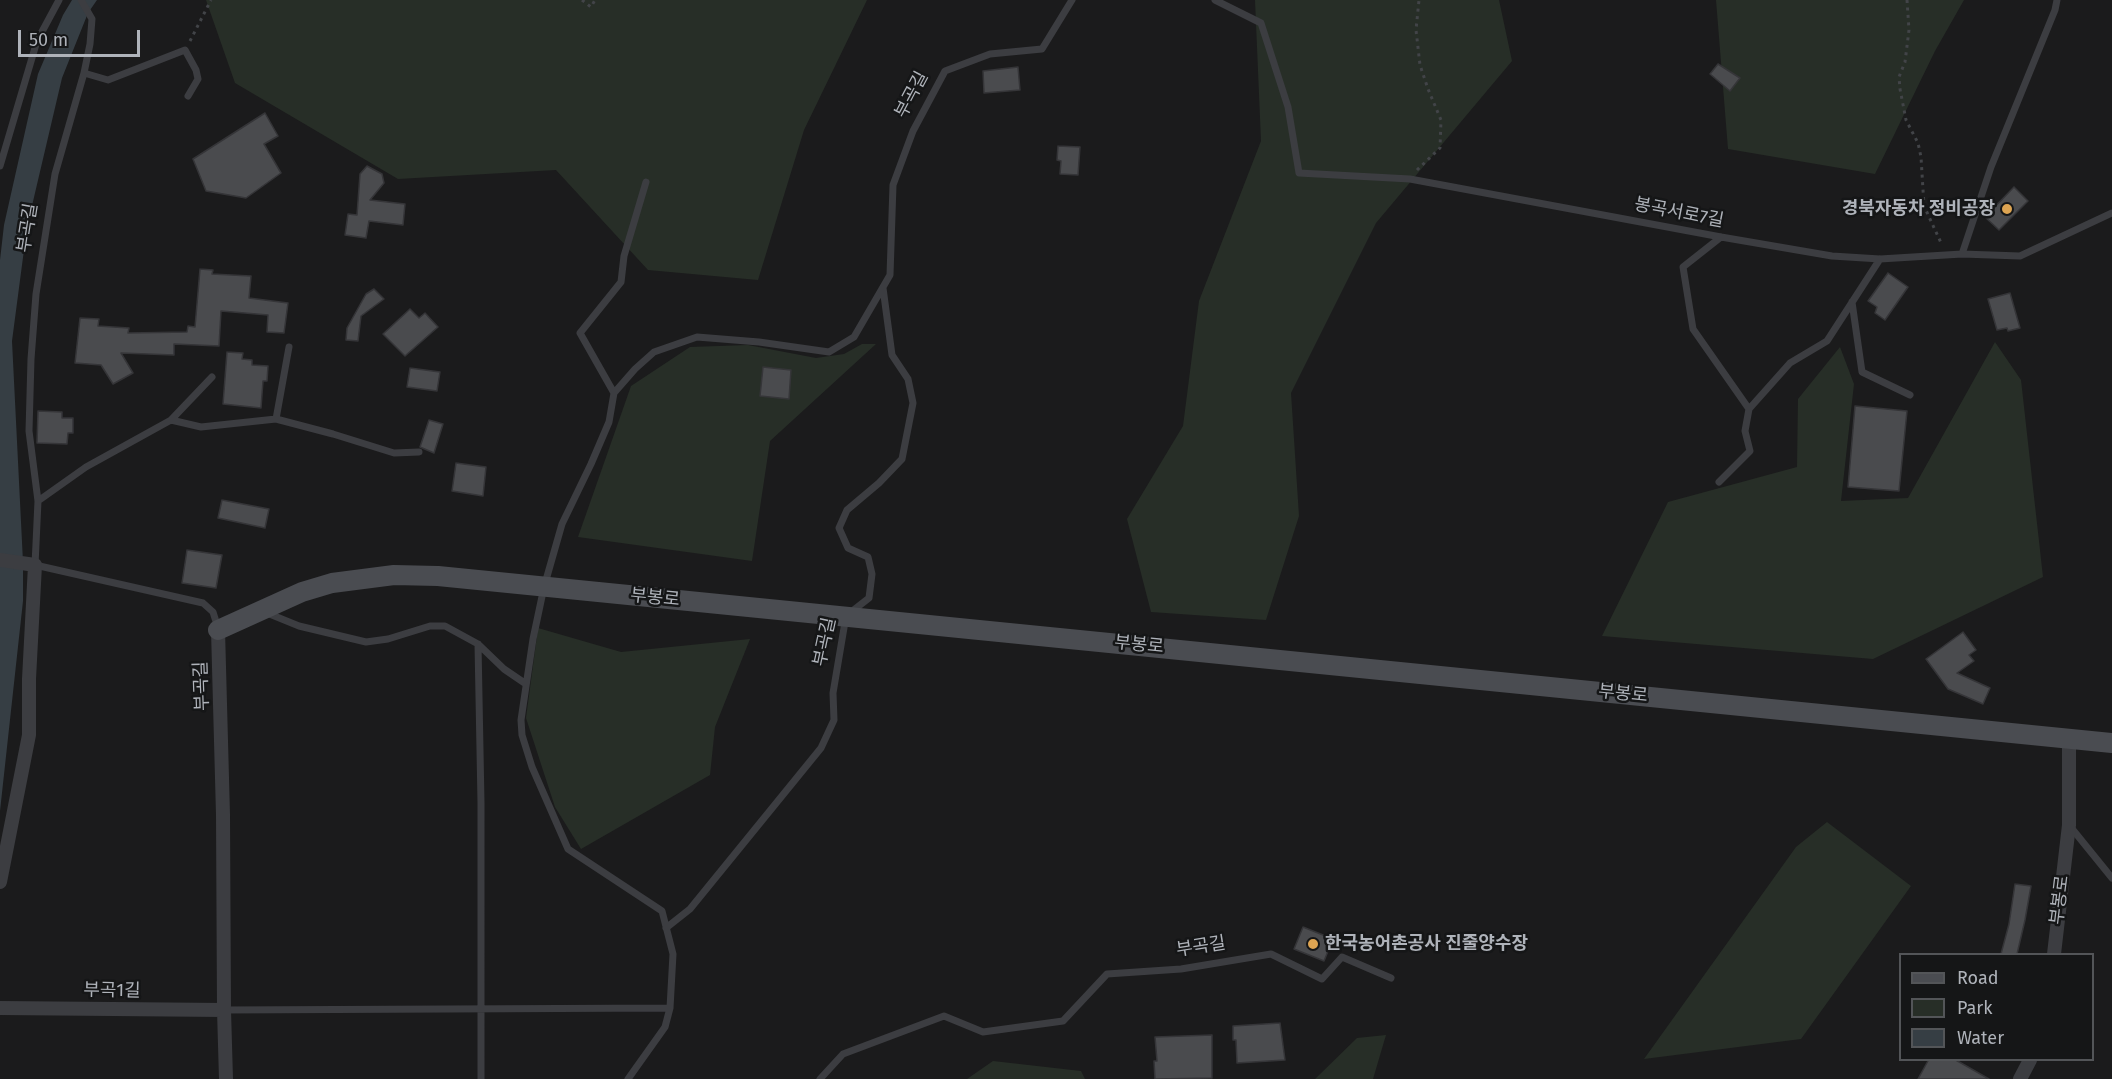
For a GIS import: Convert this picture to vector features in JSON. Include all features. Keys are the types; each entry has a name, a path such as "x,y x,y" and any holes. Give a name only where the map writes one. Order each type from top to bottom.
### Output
{"street":[{"path":"0,560 30,564 29,735 0,882"},
{"name":"부봉로","path":"218,630 302,592 332,583 394,575 438,576 2112,743"},
{"name":"부곡길","path":"218,630 226,1079"},
{"name":"부봉로","path":"2054,953 2069,825 2069,738"},
{"name":"부곡1길","path":"0,1008 224,1010"},
{"path":"2020,1079 2029,1061"}],"lane":[{"path":"0,166 37,41 59,0"},
{"name":"부곡길","path":"81,0 92,19 90,44 55,174 36,294 29,431 38,501 30,564 203,603 213,612 218,630"},
{"name":"부곡길","path":"614,393 654,352 697,337 759,342 829,352 854,337 890,275 893,185 913,131 945,71 990,54 1042,49 1072,0"},
{"name":"봉곡서로7길","path":"1215,0 1261,23 1288,107 1299,173 1410,179 1832,256 1880,259 1962,254 2020,256 2112,213"},
{"path":"1962,254 1991,167 2055,10 2057,0"},
{"path":"84,73 108,80 185,50 196,70 198,79 188,96"},
{"path":"628,1079 665,1028 670,1008 673,954 662,911 568,849 532,767 522,735 521,720 533,639 544,587 562,524 609,422 614,393 580,333 621,282 624,256 646,182"},
{"path":"1721,237 1683,267 1693,329 1749,409"},
{"path":"1719,483 1750,451 1745,431 1749,409 1790,363 1827,341 1880,259"},
{"name":"부곡길","path":"666,928 690,909 820,748 834,720 833,693 846,616 869,598 872,574 868,557 849,548 839,528 847,510 879,483 902,459 914,403 909,379 892,355 883,288"},
{"path":"1851,302 1862,372 1910,394"},
{"path":"276,419 289,347"},
{"path":"38,501 86,467 171,420 212,377"},
{"path":"171,420 201,426 276,419 394,453 419,452"},
{"path":"260,610 298,626 356,641 388,639 422,628 438,626 452,628 478,644 504,669 526,684"},
{"path":"478,644 481,803 481,1079"},
{"path":"2069,825 2112,878"},
{"name":"부곡길","path":"820,1079 843,1054 944,1016 983,1032 1063,1021 1107,974 1181,969 1270,954 1322,979 1341,957 1391,978"},
{"path":"224,1010 670,1008"}],"path":[{"path":"185,50 211,0"},
{"path":"582,0 591,7 595,0"},
{"path":"1410,179 1440,148 1441,120 1420,65 1416,30 1419,0"},
{"path":"1907,0 1909,30 1905,62 1899,77 1901,97 1906,120 1918,143 1921,157 1924,206 1946,255"}],"green space":[{"path":"206,0 867,0 804,130 758,280 648,270 556,170 398,179 235,83"},
{"path":"1255,0 1499,0 1512,61 1376,223 1291,393 1299,516 1266,620 1151,612 1127,519 1183,426 1199,301 1261,141"},
{"path":"1716,0 1964,0 1935,51 1875,174 1728,149"},
{"path":"1995,342 2021,380 2043,577 1873,659 1602,636 1668,502 1797,467 1798,399 1840,347 1854,384 1841,501 1908,498"},
{"path":"862,344 876,344 770,441 752,561 578,537 631,386 690,347 748,345 816,358 844,354"},
{"path":"538,628 621,652 750,639 715,727 710,775 581,849 555,807 526,718"},
{"path":"1827,822 1911,886 1801,1039 1644,1059 1796,847"},
{"path":"1386,1035 1373,1079 1315,1079 1357,1038"},
{"path":"993,1061 1081,1071 1085,1079 967,1079"}],"water":[{"path":"72,0 97,0 88,13 62,78 27,227 12,341 23,601 0,811 0,260 4,225 38,74 63,15"}],"building":[{"path":"1718,64 1740,78 1730,91 1710,74"},
{"path":"1018,67 1020,90 984,93 983,71"},
{"path":"265,113 278,136 264,144 281,173 246,198 206,191 193,159"},
{"path":"1058,146 1080,147 1078,175 1060,174 1061,161 1057,160"},
{"path":"367,166 382,174 384,183 370,200 405,204 403,225 369,221 366,238 345,235 348,214 357,215 360,174"},
{"name":"경북자동차 정비공장","path":"2014,187 2028,201 1999,230 1985,217"},
{"path":"200,269 213,270 212,274 251,276 249,298 288,303 284,333 267,332 268,315 221,311 219,346 174,344 174,355 121,353 133,373 113,384 101,365 75,363 80,318 99,319 98,326 129,328 128,333 187,332 188,326 195,327"},
{"path":"1888,273 1908,287 1885,320 1875,313 1877,307 1868,301"},
{"path":"374,289 384,299 361,316 358,341 346,340 347,328 366,294"},
{"path":"2010,293 2020,328 2008,331 2007,328 1997,330 1988,299"},
{"path":"410,309 419,318 425,313 438,327 405,356 383,334"},
{"path":"227,352 243,353 242,359 252,360 252,365 268,366 267,381 263,381 261,408 223,404"},
{"path":"763,367 791,370 789,399 760,396"},
{"path":"410,368 440,372 437,391 407,387"},
{"path":"1855,406 1907,411 1899,491 1848,487"},
{"path":"38,411 62,412 62,418 73,418 73,433 68,433 67,444 37,443"},
{"path":"429,420 443,424 434,453 420,447"},
{"path":"456,463 486,467 483,496 452,491"},
{"path":"222,500 269,509 265,528 218,518"},
{"path":"187,550 222,555 216,588 182,583"},
{"path":"1963,632 1976,650 1969,655 1974,661 1957,673 1990,688 1983,704 1948,689 1926,659"},
{"path":"2015,884 2031,886 2017,953 2001,953 2009,924"},
{"name":"한국농어촌공사 진줄양수장","path":"1303,927 1333,939 1324,961 1294,949"},
{"path":"1280,1023 1285,1060 1237,1063 1233,1026"},
{"path":"1212,1035 1212,1078 1155,1079 1154,1061 1157,1061 1155,1037"},
{"path":"1928,1061 1958,1061 1989,1079 1918,1079"}],"place":[{"name":"경북자동차 정비공장","path":"2007,209"},
{"name":"한국농어촌공사 진줄양수장","path":"1313,944"}]}
